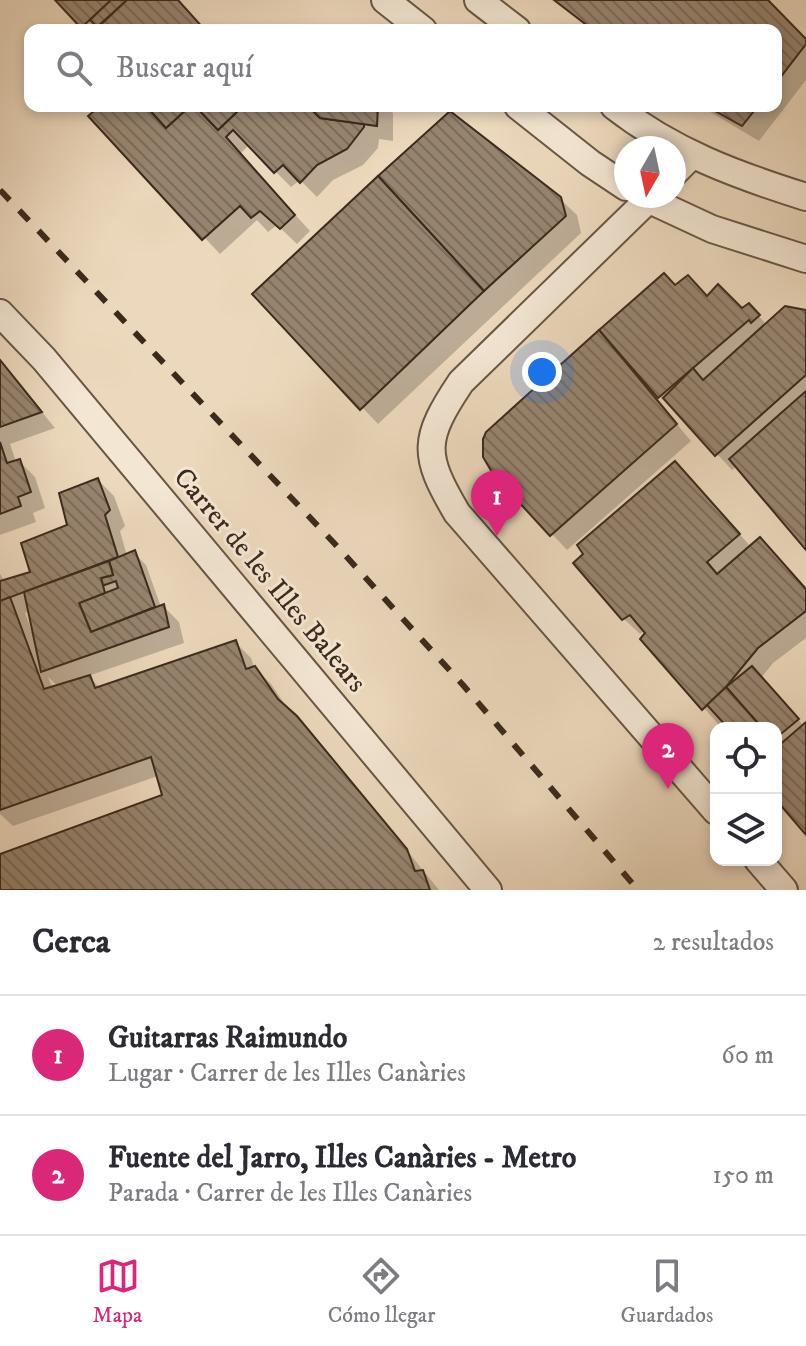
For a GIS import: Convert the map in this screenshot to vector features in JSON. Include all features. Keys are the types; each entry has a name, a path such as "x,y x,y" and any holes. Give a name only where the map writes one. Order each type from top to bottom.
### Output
{"street":[{"path":"385,0 415,24"},
{"path":"478,0 509,24"},
{"path":"526,112 590,163 614,178"},
{"path":"621,112 649,136"},
{"path":"686,165 737,175 806,197"},
{"path":"629,208 461,382 439,415 430,449 439,483 457,513 710,804"},
{"path":"669,208 712,229 806,259"},
{"path":"0,293 44,359"},
{"name":"Carrer de les Illes Balears","path":"0,313 44,359 488,890"},
{"path":"763,866 784,890"}],"building":[{"path":"55,0 111,0 85,24 77,24"},
{"path":"111,0 127,0 100,24 90,20"},
{"path":"127,0 178,0 200,24 101,24"},
{"path":"554,0 768,0 806,39 806,44 782,75 782,24 585,24"},
{"path":"93,112 151,112 166,128 183,112 201,112 218,130 237,112 314,112 320,118 364,124 364,127 347,149 317,165 300,183 283,165 274,173 233,130 226,137 295,215 280,229 260,211 251,218 240,206 202,240 88,116"},
{"path":"151,112 183,112 166,128"},
{"path":"201,112 237,112 218,130"},
{"path":"314,112 378,112 377,126 320,118"},
{"path":"451,112 561,197 566,216 484,291 378,176"},
{"path":"717,112 753,112 742,126"},
{"path":"378,176 484,291 360,410 252,294"},
{"path":"664,273 675,285 688,275 707,296 718,284 742,308 749,303 760,315 751,323 749,320 658,398 599,330"},
{"path":"785,306 806,310 806,375 715,456 663,398 693,368 703,380"},
{"path":"599,330 677,424 550,536 493,474 483,457 483,439 486,432"},
{"path":"0,360 42,412 0,427"},
{"path":"806,391 806,550 729,459"},
{"path":"0,442 7,463 20,459 31,492 18,497 21,506 0,514"},
{"path":"675,461 740,534 707,562 717,574 760,537 806,589 806,611 758,648 702,710 640,639 645,633 630,615 622,620 573,563 583,554 577,545"},
{"path":"98,478 110,510 105,515 118,557 0,601 0,581 30,572 21,543 67,525 59,493"},
{"path":"135,550 155,607 91,632 79,603 118,588 116,581 102,586 101,578 113,575 109,561"},
{"path":"109,561 113,575 101,578 105,593 79,603 91,632 164,604 169,627 41,672 24,592"},
{"path":"10,597 44,689 90,675 95,688 236,640 246,669 255,666 278,699 297,716 407,849 415,871 423,870 430,890 0,890 0,854 162,795 151,757 0,810 0,601"},
{"path":"752,666 799,719 782,733 782,722 757,722 726,687"},
{"path":"726,687 757,722 723,722 707,705"},
{"path":"806,722 806,835 782,807 782,743"}],"railway":[{"path":"0,190 334,543 463,685 638,890"}],"place":[{"name":"Guitarras Raimundo","path":"497,536"},
{"name":"Fuente del Jarro, Illes Canàries - Metro","path":"668,789"}]}
